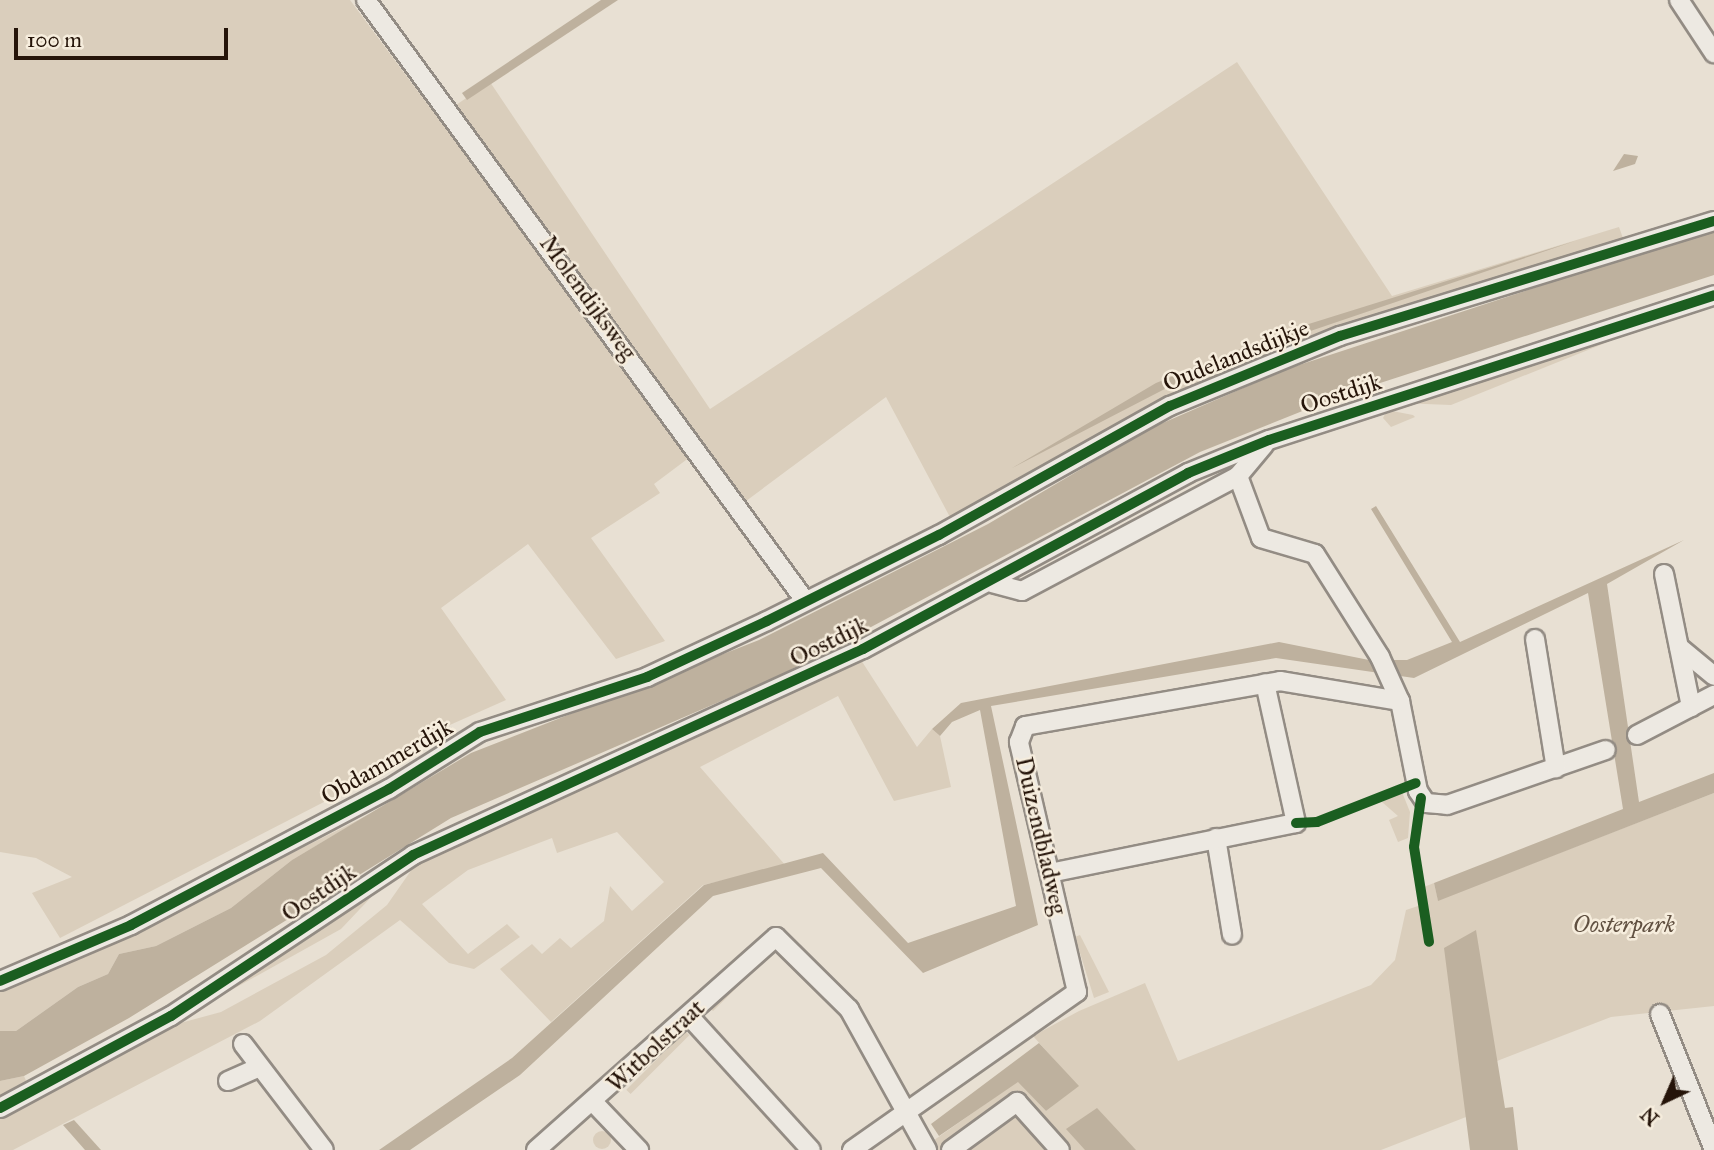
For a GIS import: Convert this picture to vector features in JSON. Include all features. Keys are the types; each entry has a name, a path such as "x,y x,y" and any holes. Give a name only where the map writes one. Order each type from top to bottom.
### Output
{"street":[{"name":"Molendijksweg","path":"366,0 804,599"},
{"path":"1679,0 1714,53"},
{"name":"Oudelandsdijkje","path":"804,599 939,535 1170,405 1340,337 1714,221"},
{"name":"Oostdijk","path":"0,1108 171,1016 413,855 470,824 774,691 992,583 1155,490 1269,440 1714,295"},
{"path":"992,583 1022,591 1238,476 1269,440"},
{"path":"1238,476 1261,538 1315,554 1380,657 1400,701 1418,791 1433,807 1606,750"},
{"path":"1664,574 1691,707"},
{"name":"Obdammerdijk","path":"0,981 131,925 389,789 480,732 647,677 804,599"},
{"path":"1535,639 1556,768"},
{"path":"1679,647 1714,676"},
{"name":"Duizendbladweg","path":"906,1111 1076,995 1019,742 1025,726 1265,683 1303,682 1400,701"},
{"path":"1050,873 1296,823 1265,683"},
{"path":"1637,735 1714,695"},
{"path":"1216,838 1232,935"},
{"name":"Witbolstraat","path":"536,1150 595,1104 772,937 783,940 849,1009 906,1111"},
{"path":"1660,1014 1714,1150"},
{"path":"689,1016 811,1150"},
{"path":"243,1044 324,1150"},
{"path":"229,1081 259,1067"},
{"path":"951,1150 1017,1102 1060,1150"},
{"path":"595,1104 639,1150"},
{"path":"852,1150 906,1111 927,1150"}],"green space":[{"path":"0,0 350,0 690,457 654,484 660,493 591,538 665,641 616,659 528,544 441,608 506,700 443,728 355,786 60,938 32,893 72,877 36,858 0,852"},
{"path":"1237,62 1392,296 1619,227 1624,241 1133,417 951,519 886,397 746,501 456,105 490,82 710,409"},
{"path":"1645,327 1451,405 1399,403"},
{"path":"1387,410 1415,417 1391,427 1383,418"},
{"path":"861,660 917,747 932,729 940,736 951,787 894,801 838,696 700,767 786,866 703,885 551,1022 500,969 532,944 542,954 560,938 571,948 604,921 610,886 632,911 664,882 617,832 557,853 552,838 468,870 422,904 468,954 507,924 520,937 474,969 449,963 400,920 260,1021 13,1150 0,1150 0,1119 173,1025 221,1012 326,955 387,905 417,862"},
{"path":"1402,792 1410,812 1408,838 1398,842 1389,820 1398,816 1382,802"},
{"name":"Oosterpark","path":"1714,793 1714,1006 1611,1017 1497,1061 1466,1117 1381,1150 920,1150 1018,1081 1046,1111 1078,1086 1033,1036 1079,1011 1145,983 1178,1061 1371,985 1395,960 1406,910 1427,903 1424,887 1434,883 1438,900"},
{"path":"370,814 292,860 231,908 156,946 119,954 108,974 78,987 16,1031 0,1031 0,987 104,947"},
{"path":"395,872 341,929 201,1007"},
{"path":"1080,935 1109,992 1094,998 1075,937"},
{"path":"765,952 769,956 713,1011 710,1008"},
{"path":"685,1031 689,1035 631,1094 626,1090"},
{"path":"24,1076 27,1083 0,1099 0,1081"},
{"path":"602,1131 610,1136 611,1140 606,1148 602,1149 594,1144 593,1140 598,1132"}],"shaded area":[{"path":"601,0 618,0 467,100 462,93"},
{"path":"1624,154 1638,156 1635,164 1613,171"},
{"path":"1714,229 1714,275 1340,396 1200,452 779,676 451,818 129,1018 24,1076 0,1081 0,1031 16,1031 78,987 108,974 119,954 156,946 231,908 292,860 471,753 759,640 988,524 1149,429 1287,369"},
{"path":"1575,241 1213,364 1012,468 1156,383 1283,332"},
{"path":"1376,506 1460,642 1684,540 1607,584 1639,802 1714,773 1714,793 1438,901 1434,883 1623,809 1588,593 1414,678 1276,658 991,706 1038,925 923,973 821,868 713,896 520,1075 410,1150 379,1150 512,1058 704,885 823,853 908,943 1016,906 980,710 952,722 940,736 932,729 961,703 1279,642 1369,660 1407,660 1452,642 1371,509"},
{"path":"1476,930 1505,1108 1513,1107 1518,1150 1470,1150 1444,948"},
{"path":"1039,1043 1079,1086 1046,1111 1018,1082 939,1136 931,1124"},
{"path":"1097,1108 1136,1150 1085,1150 1066,1129"},
{"path":"74,1120 101,1150 85,1150 63,1125"}],"cycle path":[{"path":"0,981 131,925 389,789 480,732 647,677 767,621 939,535 1170,406 1340,336 1714,221"},
{"path":"0,1108 171,1016 413,855 863,649 1188,473 1269,440 1714,295"},
{"path":"1296,823 1317,822 1416,783"},
{"path":"1421,798 1414,847 1429,942"}]}
